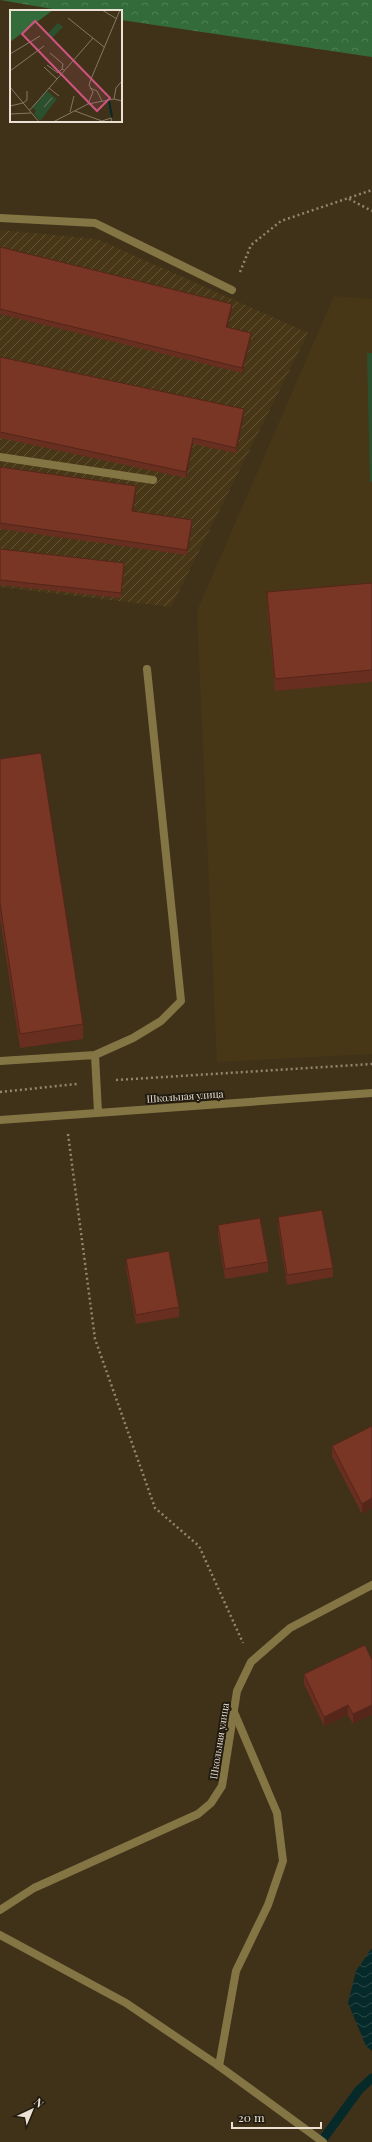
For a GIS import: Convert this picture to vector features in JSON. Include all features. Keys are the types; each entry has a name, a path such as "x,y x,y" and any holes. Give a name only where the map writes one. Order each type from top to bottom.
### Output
{"street":[{"path":"0,218 96,223 232,290"},
{"path":"0,457 153,480"},
{"path":"0,1061 95,1055 133,1038 161,1021 180,1001 147,669"},
{"path":"95,1055 98,1112"},
{"name":"Школьная улица","path":"0,1120 372,1093"},
{"name":"Школьная улица","path":"0,1910 34,1888 198,1814 211,1803 222,1786 237,1691 251,1662 290,1628 372,1585"},
{"path":"219,2066 236,1971 268,1905 282,1862 277,1813 234,1712"},
{"path":"0,1935 126,2003 219,2066 323,2142"}],"path":[{"path":"232,290 251,245 281,221 372,190"},
{"path":"349,199 372,211"},
{"path":"0,1092 96,1082 372,1064"},
{"path":"65,1115 95,1339 155,1508 199,1546 251,1662"}],"shaded area":[{"path":"0,230 97,239 308,333 171,607 0,587"},
{"path":"334,296 372,299 372,1054 217,1062 197,611"}],"green space":[{"path":"0,0 372,0 372,57 122,20 122,10 58,10"},
{"path":"367,353 372,353 372,482 370,482"}],"water":[{"path":"372,1948 372,2051 366,2046 348,2003 356,1971"}],"building":[{"path":"0,247 232,304 226,327 251,333 242,368 0,309"},
{"path":"0,357 244,409 236,448 193,438 186,472 0,432"},
{"path":"0,467 136,486 132,511 192,520 187,550 0,523"},
{"path":"0,549 124,563 121,593 0,580"},
{"path":"372,583 372,670 275,679 267,592"},
{"path":"41,753 83,1024 20,1034 0,904 0,759"},
{"path":"322,1210 333,1268 287,1275 278,1217"},
{"path":"260,1218 268,1262 225,1269 218,1225"},
{"path":"169,1251 179,1307 136,1315 126,1259"},
{"path":"372,1426 372,1498 362,1504 332,1446"},
{"path":"365,1645 372,1660 372,1705 353,1714 348,1705 324,1717 304,1674"}],"waterway":[{"path":"321,2142 359,2090 372,2078"}]}
